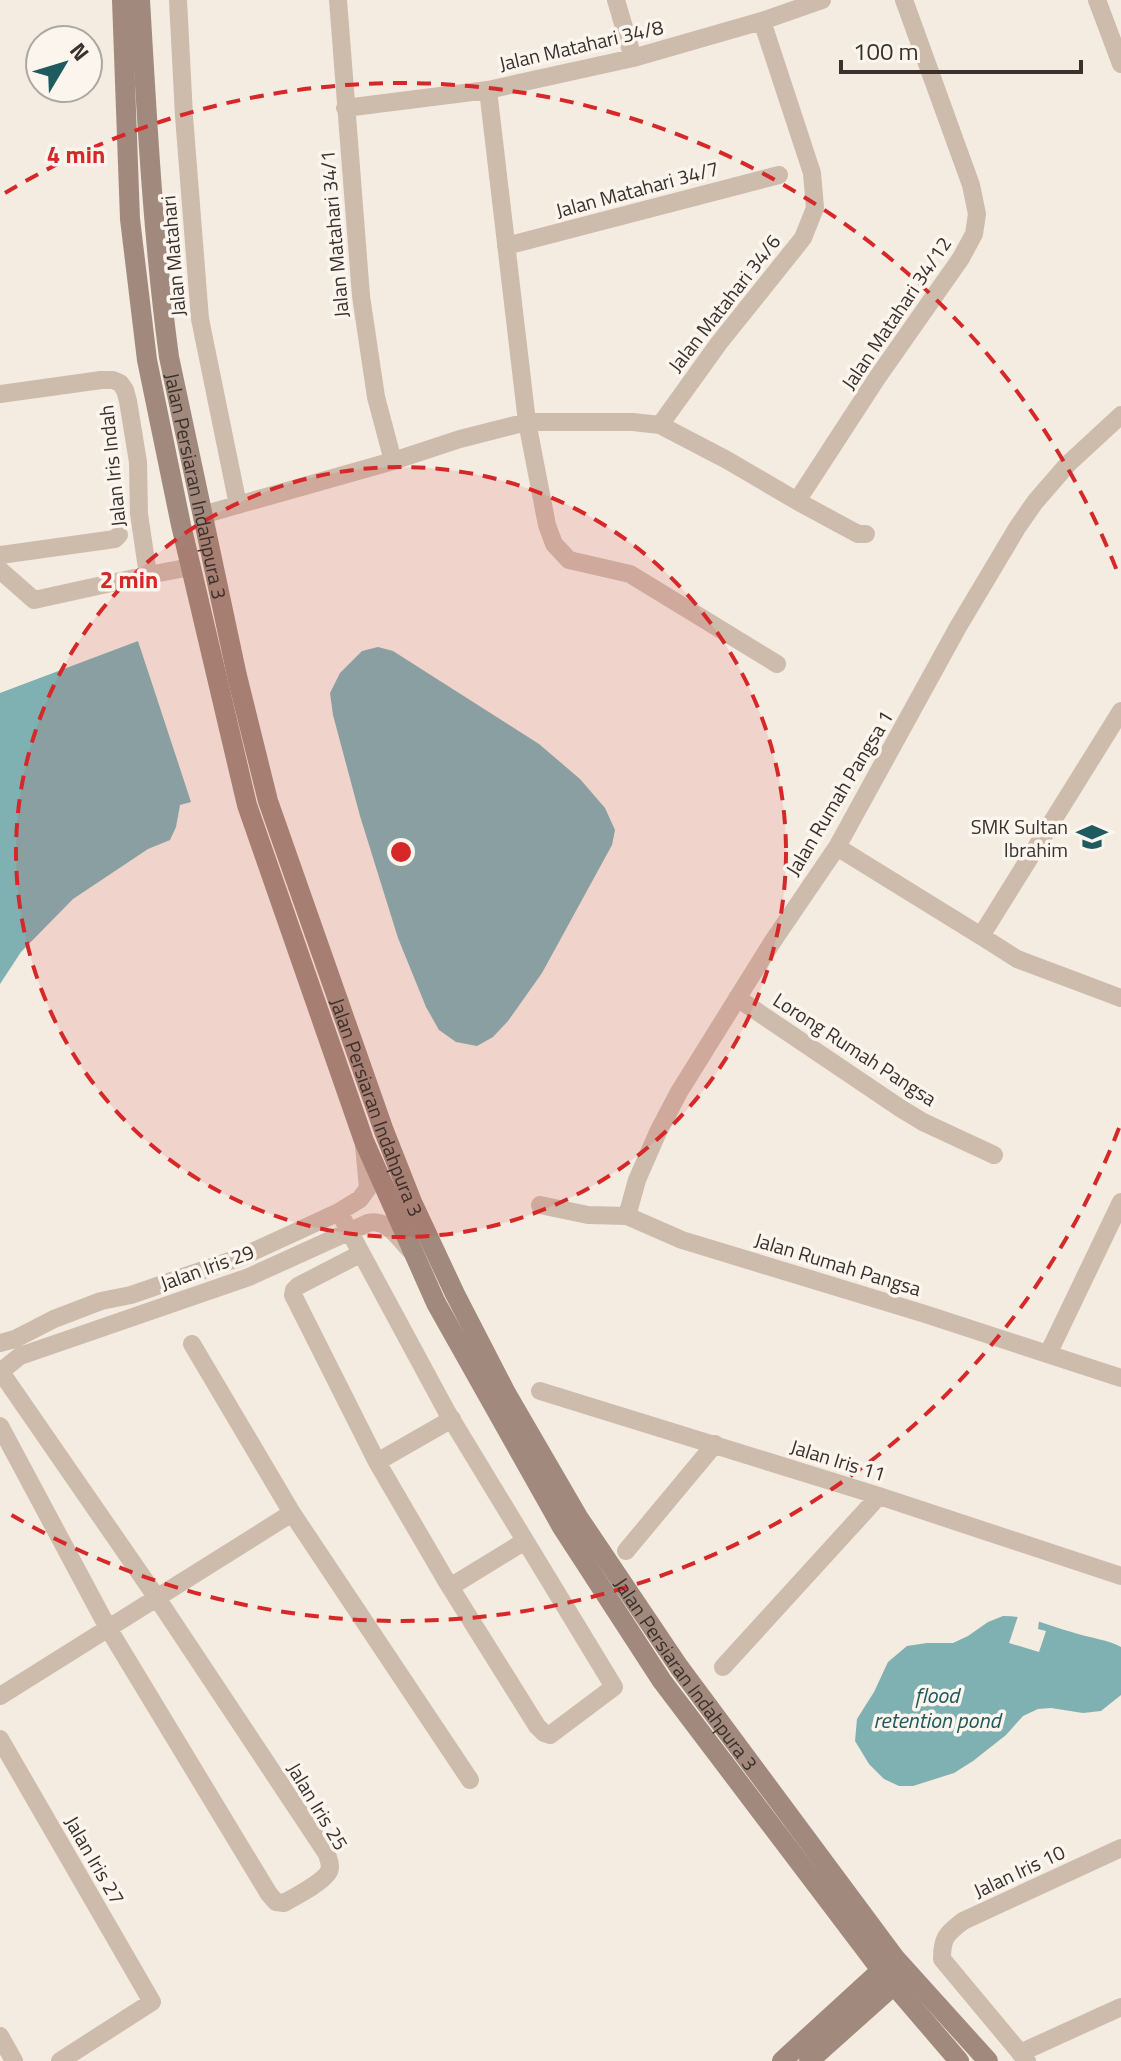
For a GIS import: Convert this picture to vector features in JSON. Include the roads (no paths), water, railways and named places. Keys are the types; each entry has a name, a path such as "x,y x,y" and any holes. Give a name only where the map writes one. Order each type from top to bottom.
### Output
{"main road":[{"name":"Jalan Persiaran Indahpura 3","path":"122,0 130,219 147,360 191,567 247,805 364,1141 436,1303 533,1478 630,1634 662,1681 894,1971 988,2061"},
{"name":"Jalan Persiaran Indahpura 3","path":"140,0 149,156 169,357 237,676 268,801 412,1202 506,1393 578,1517 679,1667 959,2061"},
{"path":"782,2061 894,1971"},
{"path":"809,2061 894,1971"}],"street":[{"name":"Jalan Matahari","path":"178,0 200,319 238,505"},
{"name":"Jalan Matahari 34/1","path":"338,0 361,296 376,397 393,461"},
{"path":"616,0 633,58"},
{"name":"Jalan Matahari 34/8","path":"345,108 488,90 633,58 762,21 822,0"},
{"name":"Jalan Matahari 34/12","path":"797,501 877,378 961,258 974,234 977,214 971,185 904,0"},
{"path":"1097,0 1121,64"},
{"name":"Jalan Matahari 34/6","path":"660,425 719,343 803,238 815,208 812,173 762,21"},
{"path":"488,90 527,422 547,525 554,544 569,560 630,574 777,664"},
{"name":"Jalan Matahari 34/7","path":"506,246 779,175"},
{"name":"Jalan Iris Indah","path":"0,394 101,380 120,383 128,401 138,462 139,514 148,575"},
{"name":"Jalan Rumah Pangsa 1","path":"627,1216 637,1180 679,1092 837,847 958,627 1017,528 1068,464 1121,415"},
{"path":"202,515 527,422 633,422 660,425 858,534 866,534"},
{"path":"0,555 115,539 119,535"},
{"path":"0,570 34,600 191,567"},
{"path":"981,936 1121,711"},
{"path":"837,847 1017,959 1121,998"},
{"name":"Lorong Rumah Pangsa","path":"737,998 900,1108 994,1155"},
{"name":"Jalan Iris 29","path":"0,1343 101,1301 131,1295 241,1257 339,1212 360,1199 368,1188 364,1141"},
{"path":"1048,1354 1121,1202"},
{"name":"Jalan Rumah Pangsa","path":"540,1205 588,1215 627,1216 682,1240 1121,1378"},
{"path":"339,1212 452,1419 614,1687 550,1735 537,1726 450,1587 377,1462 293,1295 298,1286 360,1254"},
{"name":"Jalan Iris 29","path":"2,1369 20,1356 249,1277 375,1221 385,1223 413,1253"},
{"path":"192,1344 292,1513 470,1780"},
{"name":"Jalan Iris 25","path":"0,1426 108,1628 262,1884 276,1902 284,1903 292,1899 328,1873 330,1865 327,1854 157,1598 44,1436 2,1369"},
{"name":"Jalan Iris 11","path":"540,1391 879,1496 1121,1576"},
{"path":"377,1462 452,1419"},
{"path":"15,1452 44,1436"},
{"path":"626,1551 715,1444"},
{"path":"723,1667 879,1496"},
{"path":"0,1696 292,1513"},
{"path":"450,1587 525,1541"},
{"name":"Jalan Iris 27","path":"0,1739 152,2002 60,2061"},
{"name":"Jalan Iris 10","path":"1024,2057 942,1959 942,1942 963,1921 1121,1848"},
{"path":"1024,2057 1121,2007"},
{"path":"0,2036 14,2061"}],"water":[{"path":"138,641 191,802 180,805 170,840 148,849 73,899 21,952 0,984 0,693"},
{"path":"378,647 393,651 539,744 580,779 605,808 615,830 612,845 542,973 508,1021 493,1037 477,1046 456,1042 439,1030 426,1007 398,938 333,715 330,693 340,673 362,651"},
{"name":"flood retention pond","path":"1003,1616 1032,1620 1121,1647 1121,1695 1101,1711 1083,1713 1051,1708 1038,1709 1023,1716 1006,1735 954,1773 913,1786 899,1786 884,1779 869,1764 855,1741 857,1719 888,1662 907,1646 953,1643"}],"place":[{"name":"SMK Sultan Ibrahim","path":"1092,837"}]}
